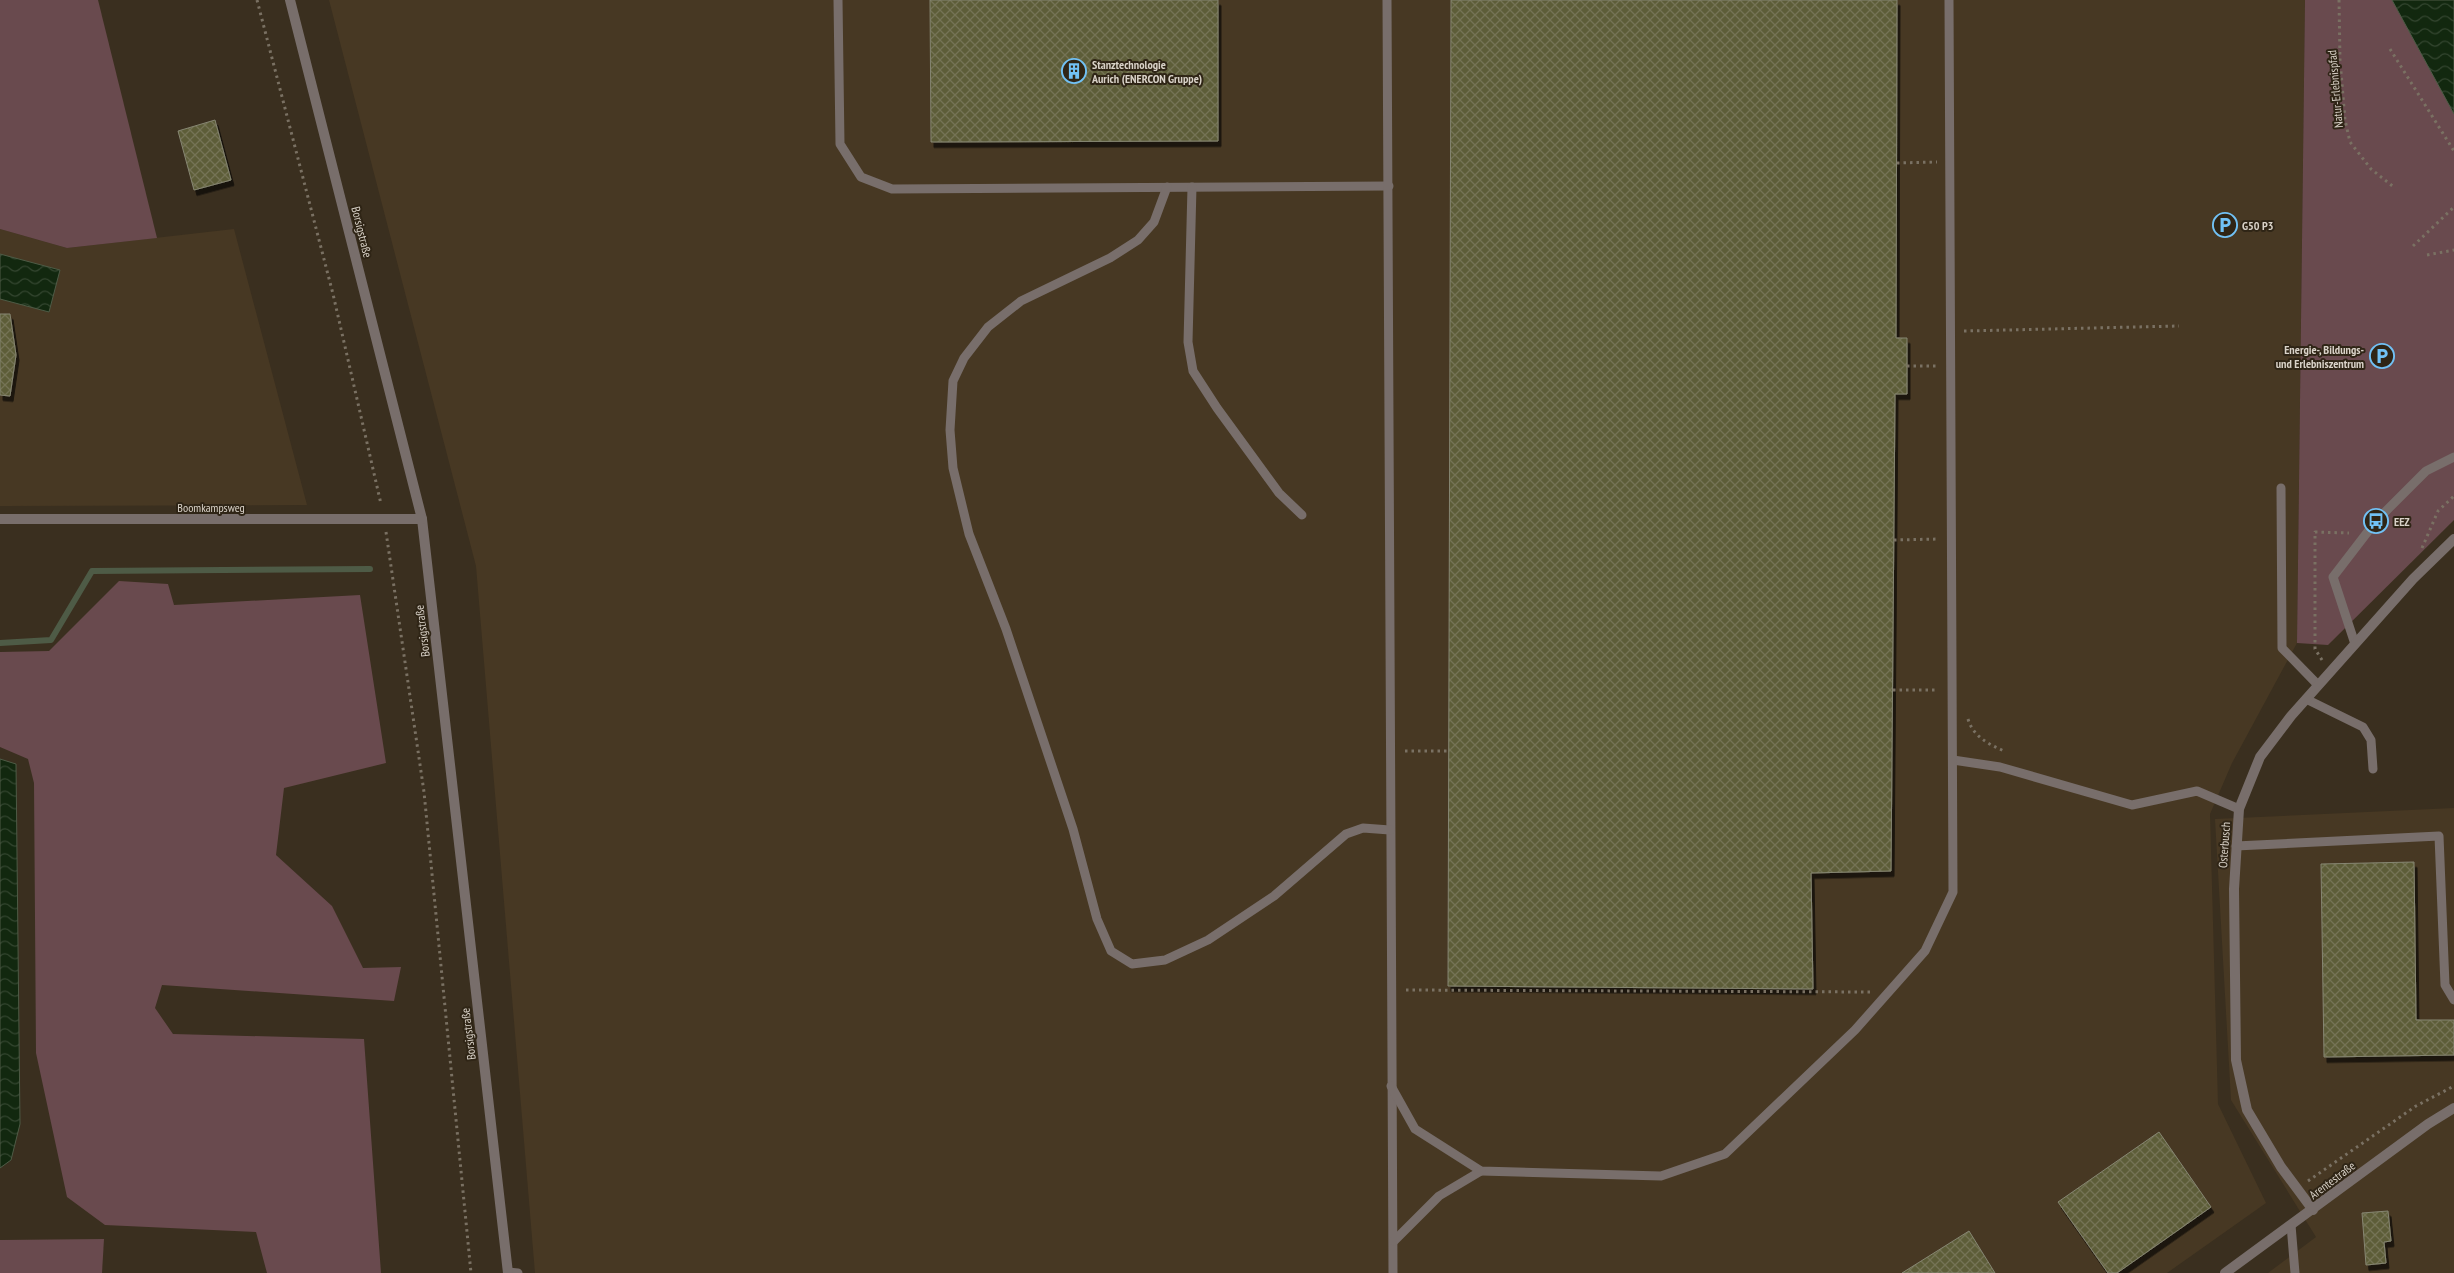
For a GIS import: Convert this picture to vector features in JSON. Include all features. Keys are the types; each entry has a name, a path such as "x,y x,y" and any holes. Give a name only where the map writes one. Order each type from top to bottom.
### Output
{"street":[{"name":"Borsigstraße","path":"290,0 422,519 511,1273"},
{"name":"Boomkampsweg","path":"0,519 422,519"},
{"name":"Osterbusch","path":"2313,1210 2281,1167 2247,1110 2236,1060 2234,889 2239,809 2260,757 2306,699 2413,579 2454,539"},
{"name":"Arentestraße","path":"2225,1273 2428,1124 2454,1108"}],"lane":[{"path":"838,0 840,144 861,177 892,190 1389,186"},
{"path":"1387,0 1393,1273"},
{"path":"1391,1086 1416,1129 1481,1170 1661,1176 1725,1154 1855,1030 1925,951 1953,892 1949,0"},
{"path":"1167,187 1154,222 1138,240 1110,258 1014,306 988,327 964,358 953,380 950,430 953,468 969,534 1006,630 1070,820 1097,919 1112,951 1132,964 1165,960 1208,940 1274,896 1346,834 1363,828 1390,830"},
{"path":"1192,187 1188,342 1193,371 1217,408 1279,493 1302,515"},
{"path":"2355,644 2333,577 2376,522 2426,470 2454,457"},
{"path":"2281,488 2282,648 2318,685"},
{"path":"2306,699 2363,727 2371,740 2373,769"},
{"path":"1953,760 2000,767 2132,805 2197,791 2239,809"},
{"path":"2236,846 2439,836 2445,984 2454,1000"},
{"path":"1394,1241 1439,1196 1481,1170"},
{"path":"2291,1225 2295,1273"}],"path":[{"name":"Borsigstraße","path":"257,0 333,294 384,519 424,792 471,1273"},
{"name":"Natur-Erlebnispfad","path":"2339,0 2340,60 2345,120 2350,142 2371,169 2395,188"},
{"path":"2390,49 2454,151"},
{"path":"1898,163 1950,162"},
{"path":"2413,246 2454,207"},
{"path":"2427,255 2454,250"},
{"path":"1950,331 2179,326"},
{"path":"1907,366 1951,365"},
{"path":"1894,540 1951,538"},
{"path":"1893,690 1952,690"},
{"path":"1952,717 1968,718 1970,729 1980,739 2012,755"},
{"path":"1390,751 1449,751"},
{"path":"1391,990 1888,992"},
{"path":"2297,1188 2416,1106 2454,1086"}],"shaded area":[{"path":"0,0 98,0 157,238 67,248 0,229"},
{"path":"329,0 2305,0 2297,643 2232,763 2210,814 2218,1104 2266,1203 2167,1273 535,1273 476,566"},
{"path":"2305,0 2454,0 2454,520 2328,645 2297,643"},
{"path":"0,229 67,248 234,229 307,505 0,506"},
{"path":"119,581 168,584 174,605 360,595 386,763 284,788 276,855 332,906 363,968 401,967 394,1001 162,985 155,1008 173,1034 364,1039 381,1273 267,1273 256,1232 105,1225 67,1197 36,1053 34,783 28,759 0,747 0,652 49,651"},
{"path":"2454,808 2454,1273 2268,1273 2316,1237 2231,1100 2215,819"},
{"path":"104,1239 102,1273 0,1273 0,1240"}],"water":[{"path":"2392,0 2454,0 2454,114"},
{"path":"0,254 60,270 49,312 0,299"},
{"path":"0,759 16,764 20,1124 11,1160 0,1168"}],"building":[{"name":"Stanztechnologie Aurich (ENERCON Gruppe)","path":"930,0 1218,0 1218,141 931,142"},
{"path":"1451,0 1897,0 1896,338 1907,338 1907,394 1895,394 1891,871 1811,873 1813,989 1448,986"},
{"path":"215,120 231,180 194,190 178,131"},
{"path":"0,314 10,314 16,355 10,396 0,395"},
{"path":"2414,862 2416,1020 2454,1020 2454,1055 2324,1057 2321,864"},
{"path":"2159,1132 2211,1207 2117,1273 2108,1273 2058,1202"},
{"path":"2388,1211 2391,1241 2384,1242 2386,1263 2366,1265 2362,1213"},
{"path":"1969,1231 1995,1273 1902,1273"}],"waterway":[{"path":"0,643 51,640 92,571 370,569"}],"place":[{"name":"Stanztechnologie Aurich (ENERCON Gruppe)","path":"1074,71"},
{"name":"G50 P3","path":"2225,225"},
{"name":"Energie-, Bildungs- und Erlebniszentrum","path":"2382,356"},
{"name":"EEZ","path":"2376,521"}]}
